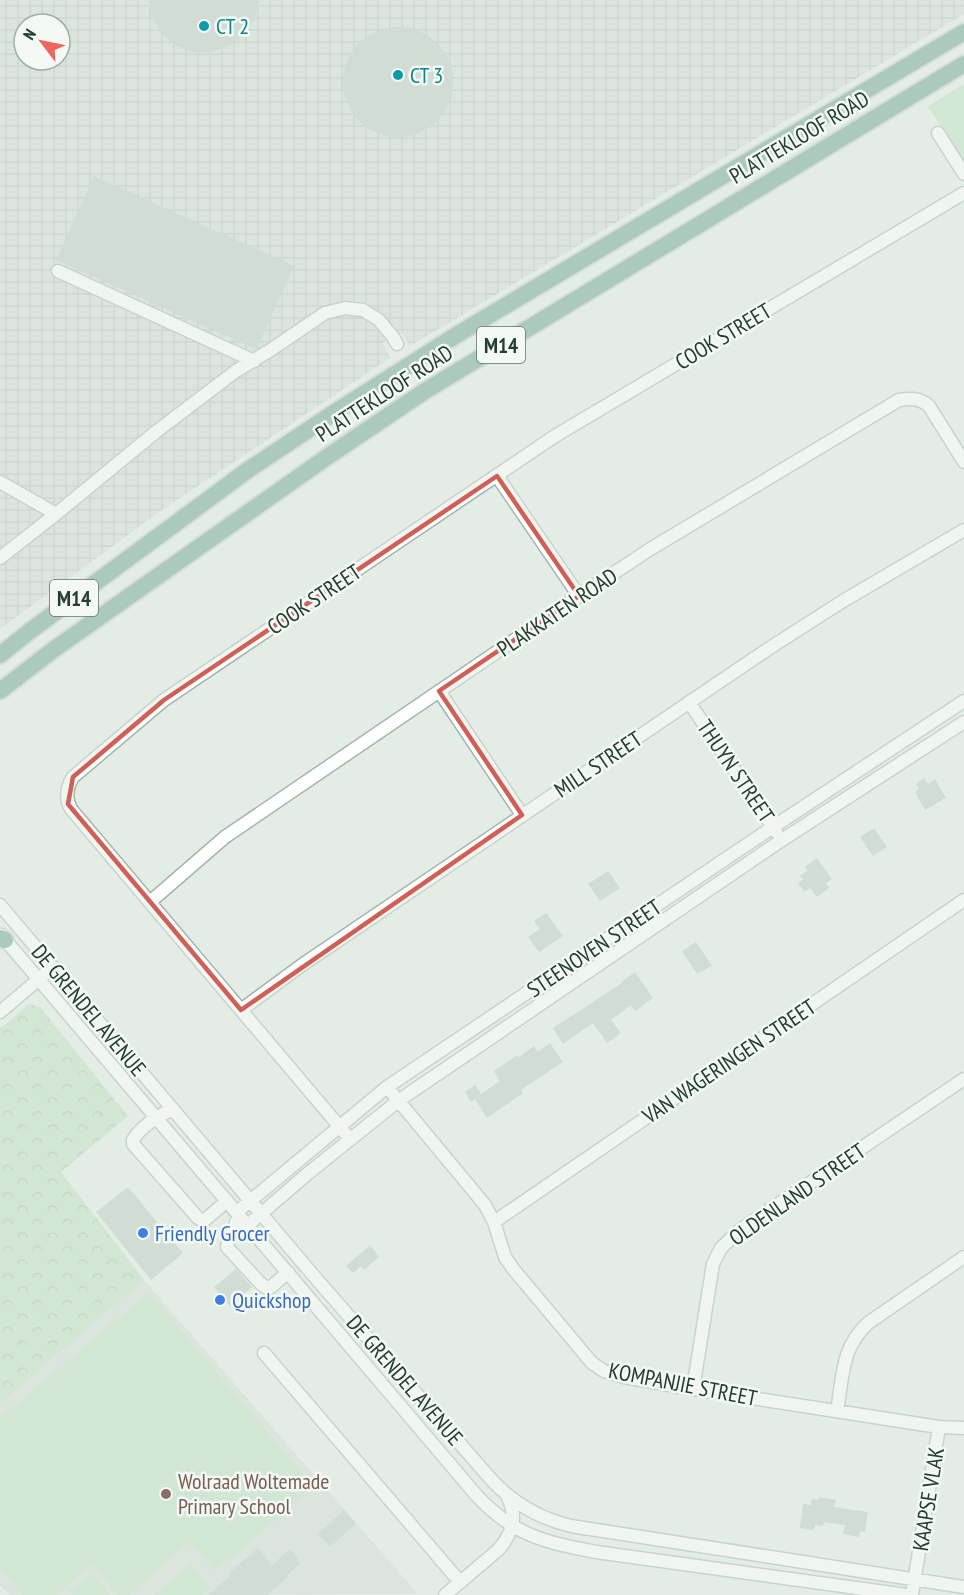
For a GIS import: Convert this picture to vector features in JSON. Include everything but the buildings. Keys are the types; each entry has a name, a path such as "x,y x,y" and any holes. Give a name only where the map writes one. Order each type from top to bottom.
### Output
{"main road":[{"name":"PLATTEKLOOF ROAD","path":"0,655 248,470 335,412 463,331 964,32"},
{"name":"PLATTEKLOOF ROAD","path":"0,691 53,650 327,457 425,391 964,64"}],"street":[{"path":"938,133 964,174"},
{"name":"COOK STREET","path":"350,1139 71,809 67,794 69,782 164,700 565,430 964,192"},
{"path":"58,271 254,361"},
{"path":"0,558 157,431 236,371 325,313 345,308 363,310 379,320 397,344"},
{"name":"PLAKKATEN ROAD","path":"150,902 225,837 579,596 652,548 899,400 913,398 925,402 964,462"},
{"path":"497,476 579,596"},
{"path":"0,482 57,514"},
{"name":"MILL STREET","path":"241,1010 302,965 768,649 843,601 964,530"},
{"path":"439,692 522,815"},
{"name":"THUYN STREET","path":"690,702 782,840"},
{"path":"960,703 964,720"},
{"name":"STEENOVEN STREET","path":"237,1212 387,1087 960,703"},
{"name":"STEENOVEN STREET","path":"248,1225 398,1101 782,840 964,720"},
{"name":"VAN WAGERINGEN STREET","path":"494,1222 964,900"},
{"name":"DE GRENDEL AVENUE","path":"0,905 489,1478 529,1511 552,1521 581,1527 964,1587"},
{"name":"DE GRENDEL AVENUE","path":"2,937 477,1496 490,1510 513,1527 547,1541 577,1548 906,1595"},
{"path":"0,1012 52,968"},
{"name":"OLDENLAND STREET","path":"693,1389 714,1264 726,1242 740,1230 964,1079"},
{"name":"KOMPANJIE STREET","path":"387,1087 485,1204 510,1265 592,1363 604,1371 693,1389 939,1427"},
{"path":"173,1109 156,1118 134,1137 135,1146 198,1218 206,1219 227,1201"},
{"path":"237,1212 235,1228 227,1247 262,1286 270,1287 288,1272"},
{"path":"235,1228 248,1225"},
{"path":"837,1410 847,1353 859,1330 964,1257"},
{"path":"264,1353 460,1582"},
{"name":"KAAPSE VLAK","path":"912,1595 939,1427 964,1428"},
{"path":"506,1494 513,1509 513,1527"},
{"path":"445,1595 498,1550 513,1527 523,1520 552,1521"}],"highlighted area":[{"path":"497,476 579,596 439,691 522,815 241,1010 68,804 73,777 164,700"}],"shaded area":[{"path":"0,0 964,0 964,14 410,346 401,332 383,343 390,358 159,512 0,629"},
{"name":"Wolraad Woltemade Primary School","path":"144,1280 418,1594 9,1595 0,1585 0,1404"}],"green space":[{"path":"964,84 964,162 928,106"},
{"path":"29,1004 40,1007 128,1116 61,1172 144,1280 0,1404 0,1029"},
{"name":"Wolraad Woltemade Primary School","path":"149,1292 314,1487 215,1571 190,1542 128,1595 118,1595 92,1564 56,1595 22,1595 0,1568 0,1418"},
{"path":"191,1564 210,1588 202,1595 154,1595"},
{"path":"92,1573 110,1595 73,1595 70,1592"}],"place":[{"name":"CT 2","path":"204,26"},
{"name":"CT 3","path":"398,75"},
{"name":"Friendly Grocer","path":"143,1233"},
{"name":"Quickshop","path":"220,1300"},
{"name":"Wolraad Woltemade Primary School","path":"166,1494"}]}
